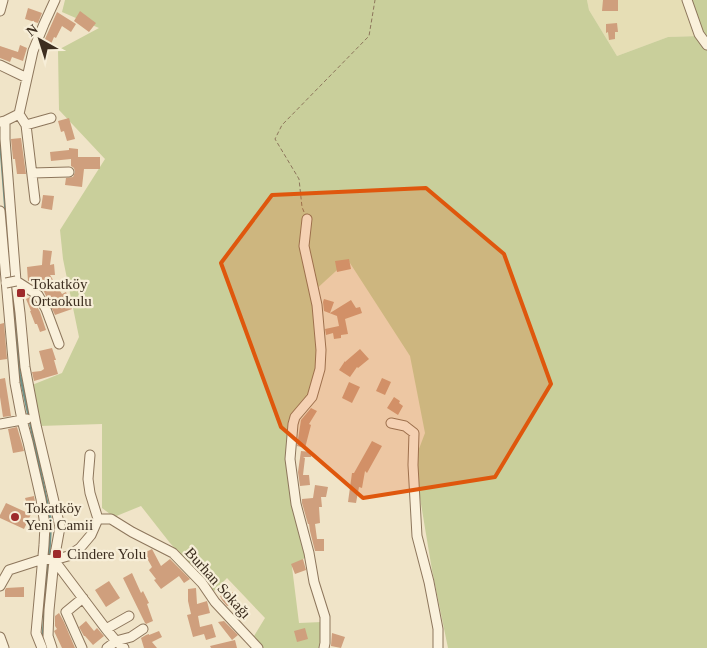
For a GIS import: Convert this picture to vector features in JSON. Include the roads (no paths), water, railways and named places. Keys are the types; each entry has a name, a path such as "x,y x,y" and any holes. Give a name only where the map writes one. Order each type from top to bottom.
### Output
{"street":[{"path":"0,11 3,0"},
{"path":"35,200 26,125 20,114 33,52 55,0"},
{"path":"687,0 699,34 707,45"},
{"path":"0,65 27,78"},
{"path":"20,114 2,122 25,367 34,418 60,527 54,560 49,610 48,636 52,648"},
{"path":"26,125 51,118"},
{"path":"32,173 69,172"},
{"path":"0,211 15,383 45,525 36,633 42,648"},
{"path":"307,219 304,246 317,305 321,350 320,369 312,397 295,417 290,459 296,504 309,553 314,582 325,617 324,648"},
{"path":"3,283 16,281 38,295 59,344"},
{"path":"0,424 34,418"},
{"path":"391,424 405,426 414,433 413,465 417,536 429,582 438,629 438,648"},
{"path":"0,586 10,570 43,559 54,560 68,556 80,548 90,535 98,519 88,479 90,454"},
{"name":"Burhan Sokağı","path":"98,519 111,519 173,554 202,583 215,602 258,648"},
{"path":"54,560 116,641 124,648"},
{"path":"82,648 66,612 83,598"},
{"path":"106,628 130,616"},
{"path":"107,648 116,641 131,637 143,630"},
{"path":"0,637 4,648"}],"waterway":[{"path":"0,138 11,281"},
{"path":"12,299 20,375 51,521 49,557"},
{"path":"44,637 48,563"}],"place":[{"name":"Tokatköy Ortaokulu","path":"21,293"},
{"name":"Tokatköy Yeni Camii","path":"15,517"},
{"name":"Cindere Yolu","path":"57,554"}]}
